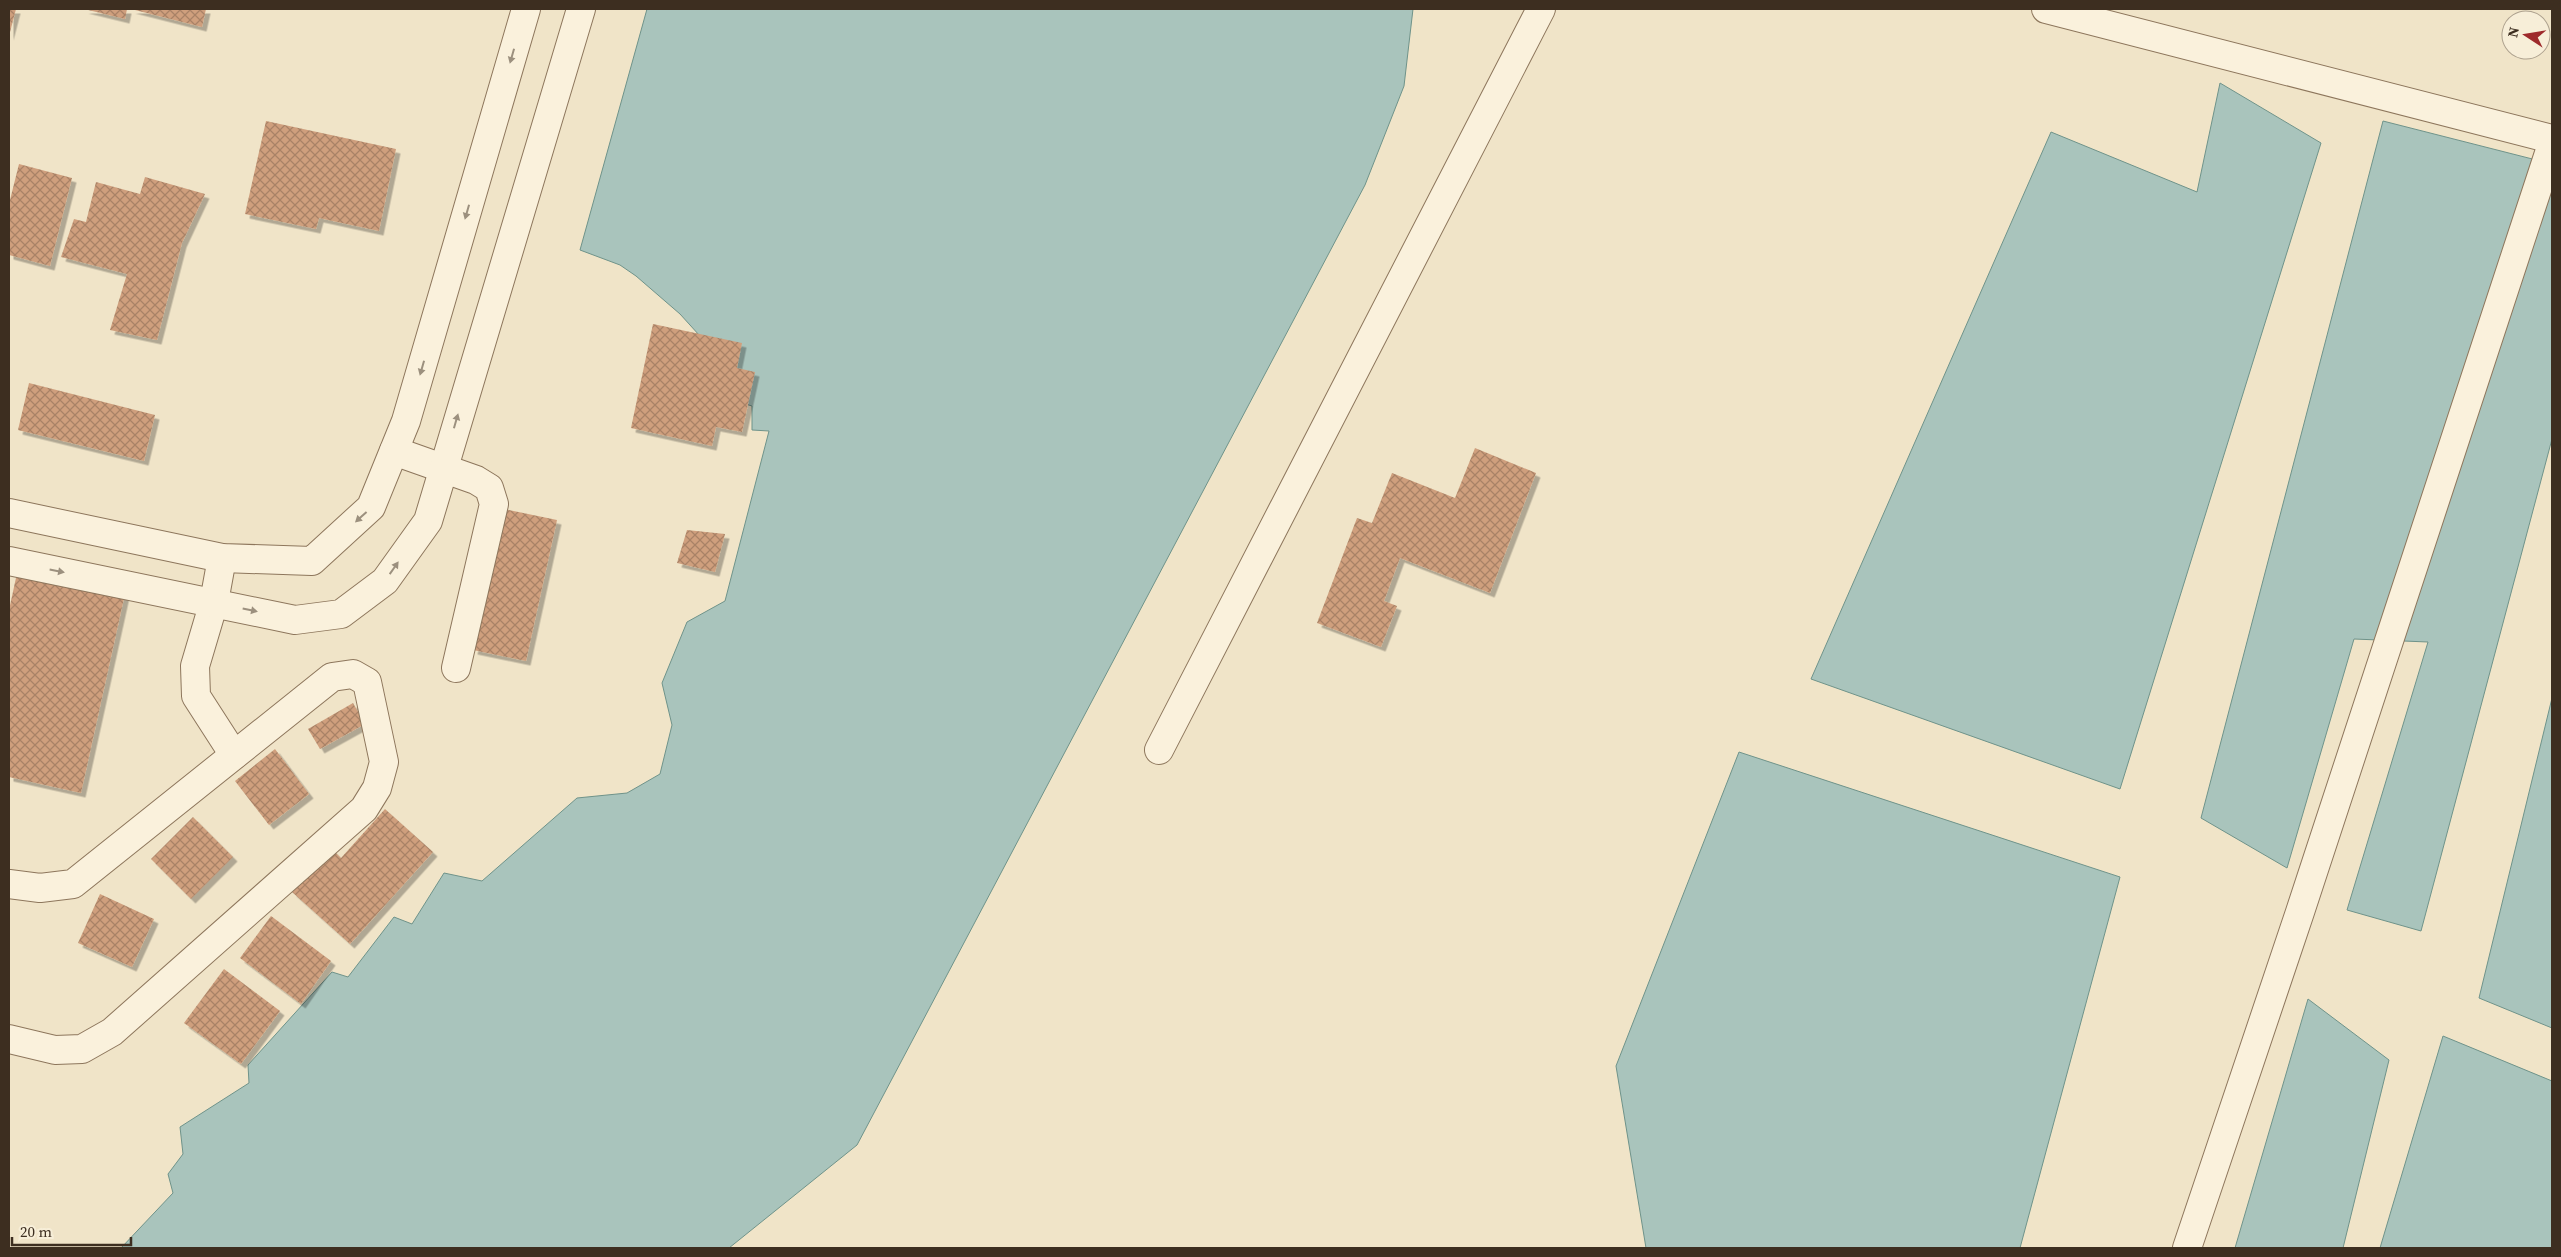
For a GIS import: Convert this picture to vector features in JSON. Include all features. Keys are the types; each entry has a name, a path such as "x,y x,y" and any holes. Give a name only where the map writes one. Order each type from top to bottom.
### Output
{"street":[{"path":"9,513 222,558 312,561 371,507 406,421 526,9"},
{"path":"9,562 214,602 295,620 341,614 385,582 428,521 581,9"},
{"path":"1159,750 1541,9"},
{"path":"2046,9 2552,139"},
{"path":"2187,1248 2300,912 2552,144"},
{"path":"394,451 476,480 489,488 494,504 456,668"},
{"path":"222,558 214,602 195,666 196,696 234,755"},
{"path":"9,884 40,888 73,884 332,677 353,674 367,682 384,762 377,788 364,809 112,1032 82,1049 56,1050 9,1039"}],"water":[{"path":"647,9 1413,9 1404,86 1365,185 857,1145 729,1248 121,1248 173,1193 168,1174 183,1154 180,1127 249,1083 248,1065 332,972 348,977 394,917 412,924 444,873 482,881 577,798 627,793 660,774 672,725 662,683 687,622 725,601 769,431 752,430 752,406 722,397 729,368 680,314 636,276 620,265 580,250"},
{"path":"2220,83 2321,143 2120,789 1811,679 2051,132 2197,192"},
{"path":"2383,121 2552,164 2552,439 2421,931 2347,910 2428,642 2354,639 2287,868 2201,818"},
{"path":"2552,698 2552,1028 2479,998"},
{"path":"1739,752 2120,877 2020,1248 1646,1248 1616,1066"},
{"path":"2308,999 2389,1060 2343,1248 2235,1248"},
{"path":"2443,1036 2552,1081 2552,1248 2380,1248"}],"building":[{"path":"9,9 16,9 9,36"},
{"path":"84,9 127,9 125,19"},
{"path":"131,9 206,9 202,27"},
{"path":"266,121 396,149 379,231 319,218 316,229 245,214"},
{"path":"19,164 72,178 50,266 9,255 9,204"},
{"path":"145,177 205,194 182,243 157,340 110,330 127,274 61,257 74,219 86,222 96,182 140,194"},
{"path":"653,324 742,343 737,368 755,372 742,432 716,427 712,446 631,428"},
{"path":"29,383 155,415 144,461 18,430"},
{"path":"1475,448 1536,473 1490,593 1400,558 1384,601 1397,606 1381,647 1317,623 1357,518 1372,523 1392,473 1455,498"},
{"path":"504,509 557,520 526,661 473,650"},
{"path":"687,530 725,534 715,572 677,563"},
{"path":"19,564 126,589 81,793 9,777 9,610"},
{"path":"353,703 365,724 320,749 308,729"},
{"path":"275,749 309,794 269,825 235,781"},
{"path":"385,809 433,852 350,944 292,892 331,848 341,858"},
{"path":"193,817 233,857 191,899 151,859"},
{"path":"100,894 154,919 132,967 78,943"},
{"path":"271,916 331,961 301,1004 240,958"},
{"path":"224,969 280,1011 241,1064 184,1023"}]}
